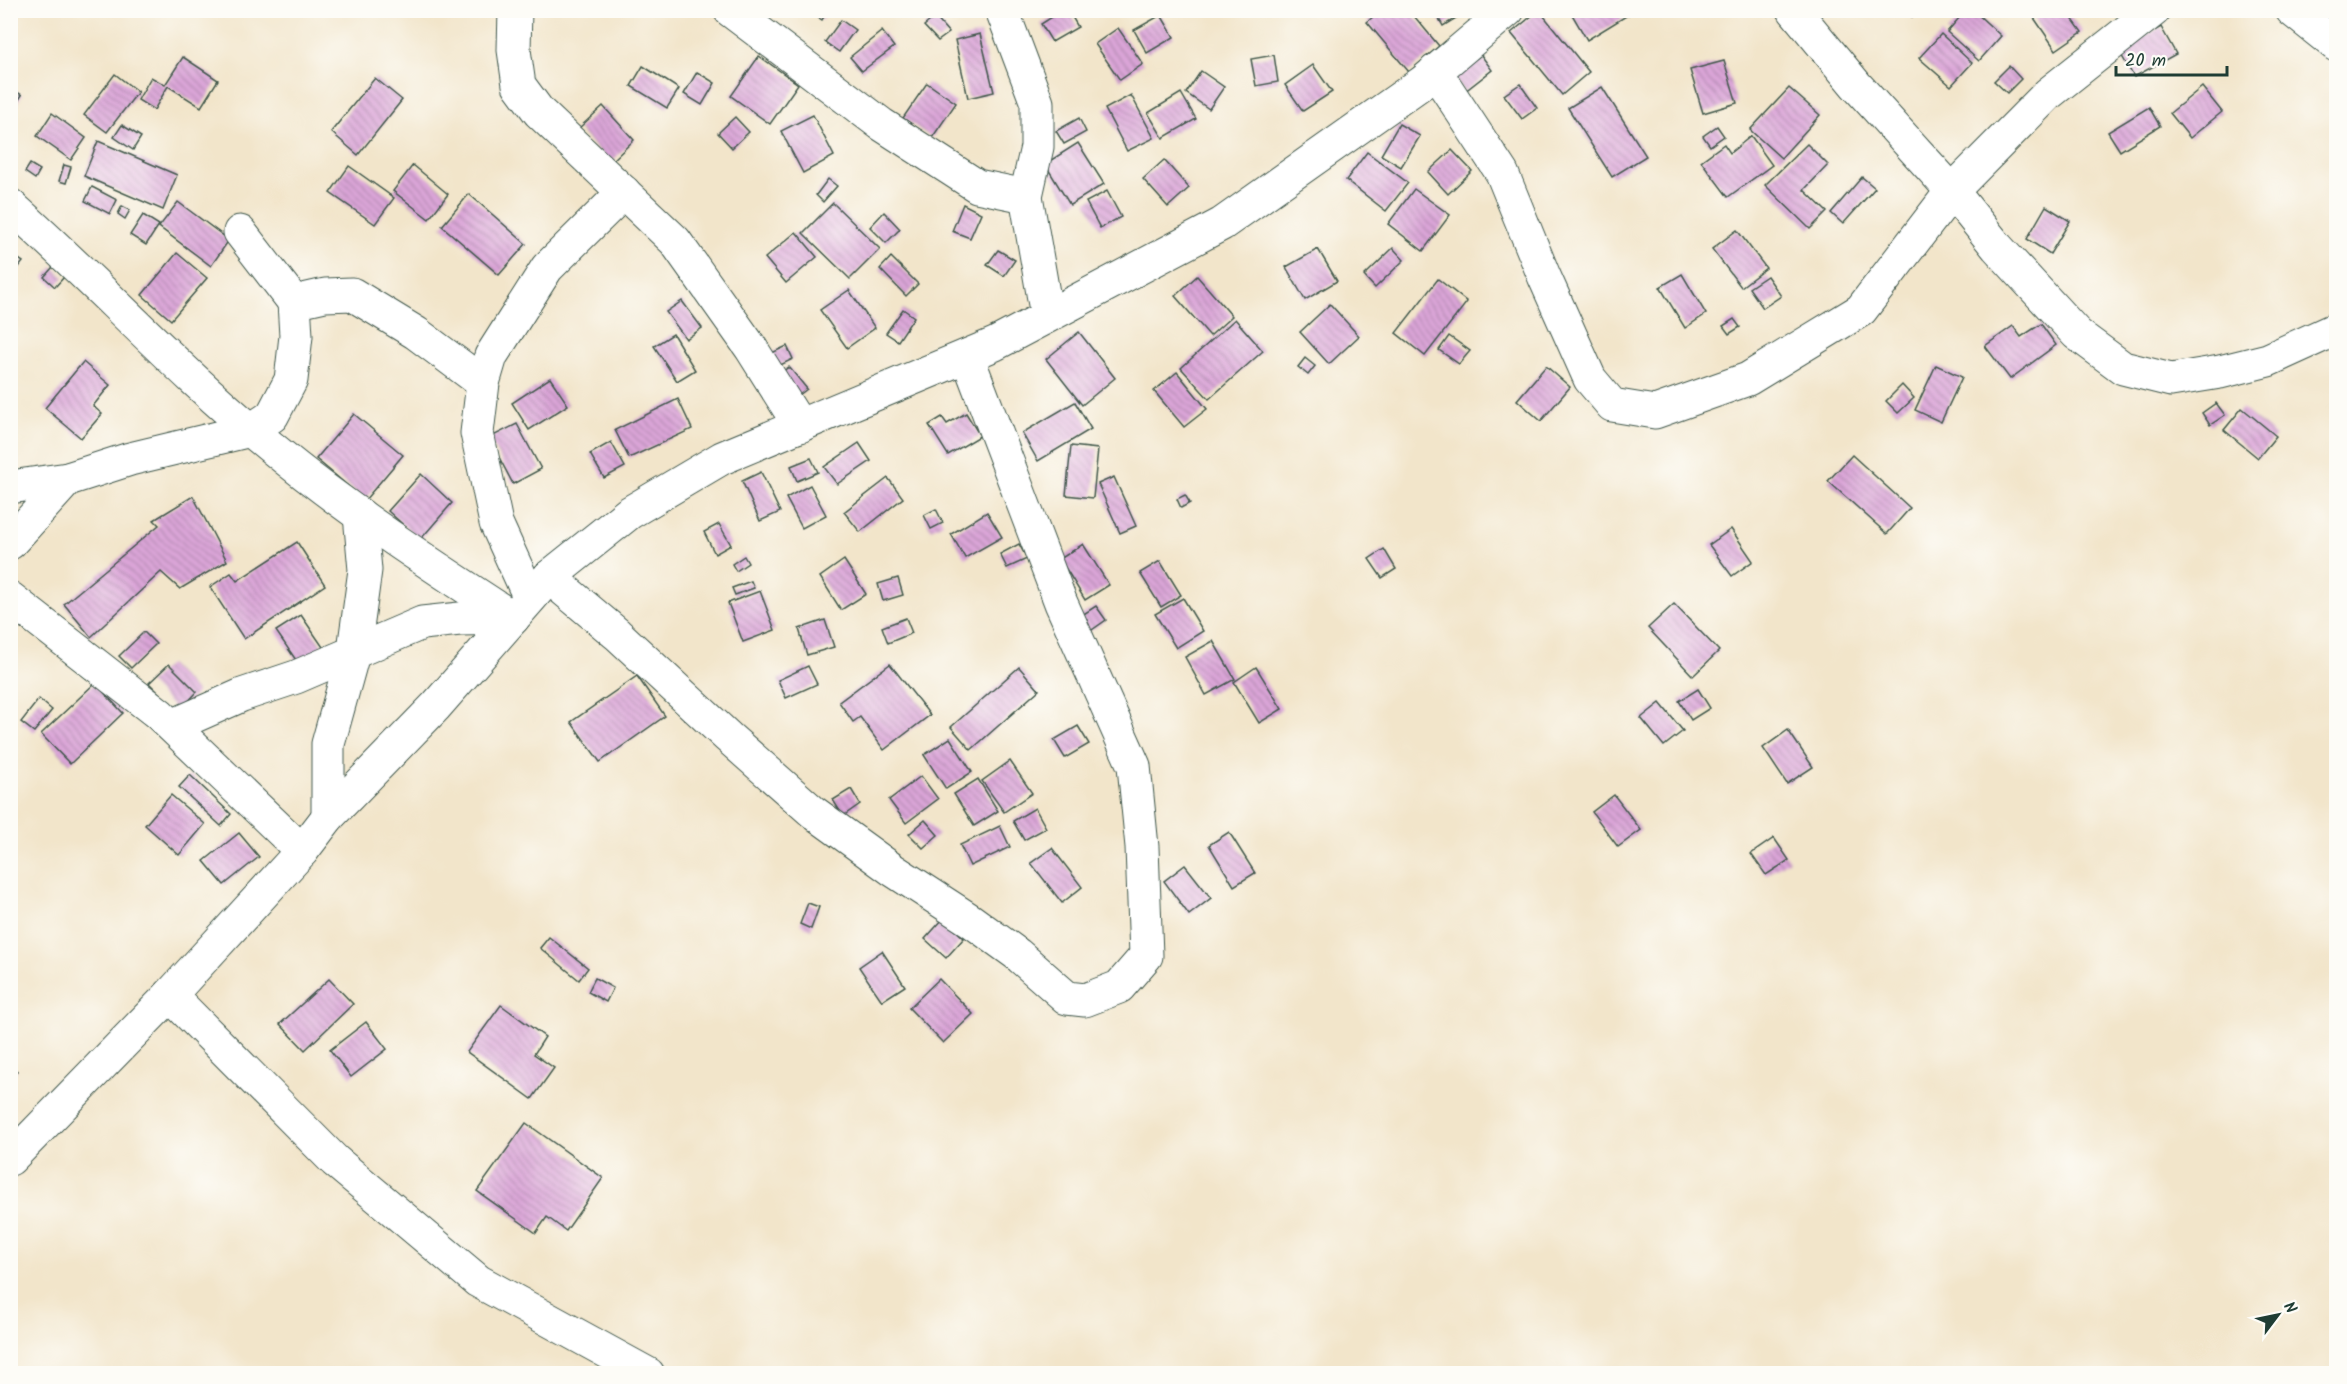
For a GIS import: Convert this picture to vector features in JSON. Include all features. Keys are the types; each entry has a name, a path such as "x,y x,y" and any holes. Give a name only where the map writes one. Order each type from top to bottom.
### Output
{"street":[{"path":"514,10 514,50 519,85 539,112 675,241 751,348 800,426"},
{"path":"730,10 881,124 977,186 1026,196"},
{"path":"1002,10 1037,103 1037,147 1026,196 1047,316"},
{"path":"10,1159 170,995 302,851 328,817 436,706 531,598 629,513 722,458 995,344 1222,224 1435,71 1508,10"},
{"path":"1794,10 1856,86 1952,191 1997,247 2077,334 2123,368 2171,380 2220,372 2268,360 2337,330"},
{"path":"1435,71 1502,172 1544,276 1590,380 1612,405 1655,412 1748,379 1861,310 1952,191 2048,94 2154,10"},
{"path":"2292,10 2337,45"},
{"path":"531,598 496,523 477,434 483,383 491,356 547,268 624,192"},
{"path":"10,205 103,290 186,374 251,430 360,515 401,545 617,634 813,812 893,870 1017,954 1067,998 1085,1000 1119,987 1146,956 1142,847 1134,766 1061,603 967,356"},
{"path":"10,487 68,479 130,459 251,430 272,416 291,380 296,336 294,302 240,232"},
{"path":"294,302 325,295 352,294 416,333 483,383"},
{"path":"10,543 68,479"},
{"path":"328,817 328,744 354,650 365,570 360,515"},
{"path":"10,598 171,726 302,851"},
{"path":"171,726 242,695 296,677 354,650 422,623 460,619 531,598"},
{"path":"170,995 335,1161 478,1281 648,1374"}],"building":[{"path":"807,10 828,10 822,20"},
{"path":"1063,10 1068,10 1078,27 1052,42 1041,24"},
{"path":"1381,10 1409,10 1439,46 1409,72 1367,22"},
{"path":"1434,10 1465,10 1466,12 1443,26"},
{"path":"1539,10 1589,72 1562,95 1511,33"},
{"path":"1636,10 1587,40 1570,11"},
{"path":"1905,10 1918,10 1912,17"},
{"path":"1966,10 1973,10 2001,36 1979,61 1947,32"},
{"path":"2032,10 2066,10 2082,32 2056,50 2030,12"},
{"path":"1161,15 1174,37 1147,53 1134,30"},
{"path":"935,17 949,33 938,41 924,26"},
{"path":"841,20 855,30 839,52 825,42"},
{"path":"2161,27 2176,54 2134,77 2119,51"},
{"path":"1118,28 1143,64 1120,80 1095,44"},
{"path":"882,31 894,47 862,71 850,57"},
{"path":"980,34 994,92 968,98 955,40"},
{"path":"1941,34 1972,63 1951,86 1919,58"},
{"path":"1274,55 1278,82 1256,86 1251,59"},
{"path":"1481,55 1492,70 1464,92 1452,77"},
{"path":"759,56 798,84 770,124 731,96"},
{"path":"183,57 218,80 201,107 168,86 154,110 138,100 151,77 165,85"},
{"path":"1724,61 1737,103 1703,113 1690,70"},
{"path":"1313,65 1332,92 1303,111 1285,85"},
{"path":"643,66 679,89 667,108 631,86"},
{"path":"2009,66 2021,79 2007,93 1994,81"},
{"path":"1201,71 1224,87 1209,109 1186,93"},
{"path":"697,72 715,83 702,105 684,94"},
{"path":"115,74 138,92 107,132 84,115"},
{"path":"375,78 402,100 358,155 331,132"},
{"path":"927,83 956,103 932,138 903,118"},
{"path":"1520,84 1537,108 1522,119 1504,95"},
{"path":"1602,87 1646,156 1612,177 1568,108"},
{"path":"2202,87 2222,112 2190,138 2170,113"},
{"path":"10,88 22,95 10,113"},
{"path":"1789,88 1820,115 1781,158 1750,130"},
{"path":"1181,93 1196,119 1163,138 1148,113"},
{"path":"1131,95 1154,138 1127,151 1105,109"},
{"path":"603,106 634,140 610,163 578,129"},
{"path":"2149,107 2160,126 2120,151 2108,132"},
{"path":"52,113 86,138 71,160 37,136"},
{"path":"813,115 834,156 803,173 781,131"},
{"path":"735,117 749,132 732,148 718,133"},
{"path":"1079,118 1086,132 1064,144 1056,131"},
{"path":"1399,124 1420,136 1401,167 1381,155"},
{"path":"122,125 141,137 133,150 114,137"},
{"path":"1717,126 1724,136 1710,146 1703,136"},
{"path":"1751,136 1772,165 1728,197 1701,161 1724,144 1730,153"},
{"path":"98,141 177,175 163,210 84,176"},
{"path":"1078,143 1104,184 1070,205 1045,164"},
{"path":"1807,144 1828,165 1804,190 1827,212 1810,229 1765,185"},
{"path":"1452,150 1472,171 1448,194 1428,172"},
{"path":"1367,152 1408,183 1386,211 1346,180"},
{"path":"1164,160 1189,188 1168,207 1143,179"},
{"path":"30,164 40,170 35,179 25,172"},
{"path":"64,165 71,167 66,183 59,181"},
{"path":"413,165 448,194 429,219 393,191"},
{"path":"349,166 394,198 375,224 330,193"},
{"path":"1862,177 1875,188 1843,224 1831,213"},
{"path":"828,179 837,186 823,202 816,195"},
{"path":"92,187 117,200 110,214 85,201"},
{"path":"1414,189 1450,215 1423,251 1388,224"},
{"path":"1107,191 1121,217 1100,228 1086,202"},
{"path":"469,194 526,244 499,275 442,226"},
{"path":"178,202 229,240 211,266 159,227"},
{"path":"833,203 880,249 850,279 803,233"},
{"path":"963,204 981,213 970,238 952,231"},
{"path":"122,206 130,210 125,219 118,214"},
{"path":"2046,206 2070,221 2050,254 2027,239"},
{"path":"884,212 900,229 886,243 870,227"},
{"path":"143,215 159,225 146,245 130,235"},
{"path":"1737,230 1766,268 1741,287 1712,249"},
{"path":"796,232 817,257 786,283 765,258"},
{"path":"1393,248 1404,260 1375,288 1364,276"},
{"path":"1318,249 1337,281 1305,300 1286,267"},
{"path":"998,250 1015,260 1004,276 987,265"},
{"path":"10,253 23,262 10,278"},
{"path":"177,253 207,278 171,320 142,295"},
{"path":"891,257 918,284 906,296 880,269"},
{"path":"53,267 64,277 55,287 44,277"},
{"path":"1682,274 1706,314 1685,328 1660,287"},
{"path":"1197,276 1232,316 1210,336 1175,296"},
{"path":"1767,276 1781,296 1763,308 1749,288"},
{"path":"1438,279 1467,302 1425,356 1396,333"},
{"path":"849,290 875,328 847,348 820,310"},
{"path":"682,301 702,328 686,339 666,312"},
{"path":"1330,304 1359,336 1329,364 1300,332"},
{"path":"903,309 914,317 898,341 886,333"},
{"path":"1235,319 1263,351 1209,399 1181,368"},
{"path":"1734,319 1740,327 1729,334 1723,326"},
{"path":"2041,324 2056,345 2010,379 1985,346 2013,326 2021,337"},
{"path":"1079,332 1115,378 1082,405 1046,359"},
{"path":"673,334 695,370 677,381 654,346"},
{"path":"1449,336 1470,351 1459,364 1439,350"},
{"path":"787,346 793,359 772,369 765,356"},
{"path":"1305,358 1315,366 1308,375 1298,367"},
{"path":"83,362 110,385 93,406 102,414 81,438 45,408"},
{"path":"1936,365 1962,377 1941,422 1915,410"},
{"path":"1546,366 1570,387 1541,421 1517,400"},
{"path":"789,367 807,389 794,399 776,376"},
{"path":"1177,372 1207,409 1184,427 1154,391"},
{"path":"550,378 568,405 529,430 512,403"},
{"path":"1902,385 1914,398 1898,413 1886,401"},
{"path":"678,399 692,429 629,458 615,430"},
{"path":"1075,402 1091,429 1038,461 1022,433"},
{"path":"2216,403 2225,415 2210,425 2202,413"},
{"path":"2242,408 2276,436 2258,458 2224,430"},
{"path":"966,413 980,436 948,455 929,425 942,417 947,424"},
{"path":"354,414 403,455 365,500 316,459"},
{"path":"517,424 541,469 513,484 489,438"},
{"path":"611,442 625,467 604,478 590,454"},
{"path":"859,443 871,461 837,484 824,467"},
{"path":"1071,446 1098,449 1093,498 1066,495"},
{"path":"1852,455 1910,508 1887,534 1828,481"},
{"path":"811,458 818,472 797,481 791,466"},
{"path":"761,472 780,512 760,521 742,481"},
{"path":"421,474 452,503 420,540 388,511"},
{"path":"1114,477 1136,526 1120,533 1098,484"},
{"path":"888,478 903,498 860,532 844,512"},
{"path":"810,485 826,515 802,528 786,498"},
{"path":"1185,495 1190,503 1181,508 1177,499"},
{"path":"193,496 227,561 180,589 161,572 91,637 64,604 159,525 154,520"},
{"path":"936,509 943,523 931,529 924,515"},
{"path":"987,512 1002,537 965,558 951,534"},
{"path":"719,524 731,545 715,554 704,532"},
{"path":"1731,529 1753,561 1732,576 1709,545"},
{"path":"297,542 325,585 244,639 210,587 231,573 237,581"},
{"path":"1019,544 1027,559 1007,568 1000,554"},
{"path":"1083,544 1109,585 1085,600 1060,559"},
{"path":"1384,549 1396,569 1382,578 1369,559"},
{"path":"744,556 748,563 736,571 732,564"},
{"path":"844,560 866,594 841,610 820,577"},
{"path":"1160,561 1181,595 1161,607 1140,573"},
{"path":"898,578 903,595 883,601 878,584"},
{"path":"751,581 754,588 735,595 732,588"},
{"path":"760,591 775,630 743,642 728,603"},
{"path":"1183,598 1203,631 1176,648 1155,614"},
{"path":"1674,604 1719,651 1693,676 1648,628"},
{"path":"1096,606 1106,620 1089,632 1079,617"},
{"path":"301,615 325,650 300,666 276,631"},
{"path":"906,618 912,633 888,643 882,627"},
{"path":"825,620 834,647 807,655 799,629"},
{"path":"144,632 156,644 131,668 119,656"},
{"path":"1213,641 1235,679 1206,695 1185,657"},
{"path":"169,664 197,692 178,712 149,683"},
{"path":"890,664 930,715 884,750 860,717 853,722 839,702"},
{"path":"808,666 817,684 786,698 778,680"},
{"path":"1019,667 1039,690 971,750 951,727"},
{"path":"1256,667 1282,709 1259,723 1234,682"},
{"path":"637,676 665,716 600,762 571,722"},
{"path":"95,683 123,713 70,764 41,734"},
{"path":"1698,689 1710,708 1691,720 1679,701"},
{"path":"39,699 52,710 34,732 21,722"},
{"path":"1660,703 1683,731 1664,746 1641,718"},
{"path":"1078,726 1089,744 1065,758 1054,740"},
{"path":"1788,730 1813,767 1787,784 1763,748"},
{"path":"950,738 972,772 946,789 924,755"},
{"path":"1010,761 1032,793 1004,812 982,781"},
{"path":"190,775 231,814 221,826 179,787"},
{"path":"921,776 938,799 906,823 889,800"},
{"path":"978,779 998,811 974,826 954,794"},
{"path":"851,789 860,804 843,816 833,800"},
{"path":"171,795 205,824 179,855 145,825"},
{"path":"1614,795 1641,830 1618,847 1592,812"},
{"path":"1035,808 1046,828 1024,840 1013,821"},
{"path":"925,820 938,835 923,848 909,834"},
{"path":"1000,826 1010,847 970,866 960,845"},
{"path":"1229,832 1255,873 1234,886 1209,845"},
{"path":"239,833 259,857 224,885 204,861"},
{"path":"1774,838 1789,860 1766,875 1751,854"},
{"path":"1052,848 1082,887 1062,903 1031,863"},
{"path":"1185,865 1211,898 1189,915 1164,881"},
{"path":"808,903 819,907 811,929 800,924"},
{"path":"943,919 964,938 946,958 925,939"},
{"path":"549,937 588,968 579,980 540,948"},
{"path":"882,951 905,986 882,1001 859,967"},
{"path":"595,978 613,988 606,1002 588,992"},
{"path":"329,979 353,1004 305,1050 280,1024"},
{"path":"939,979 973,1014 943,1043 909,1008"},
{"path":"501,1005 545,1037 534,1054 554,1068 532,1099 467,1052"},
{"path":"366,1022 387,1049 351,1077 330,1050"},
{"path":"10,1064 17,1071 10,1076"},
{"path":"526,1123 603,1178 566,1231 547,1217 536,1233 477,1191"}]}
